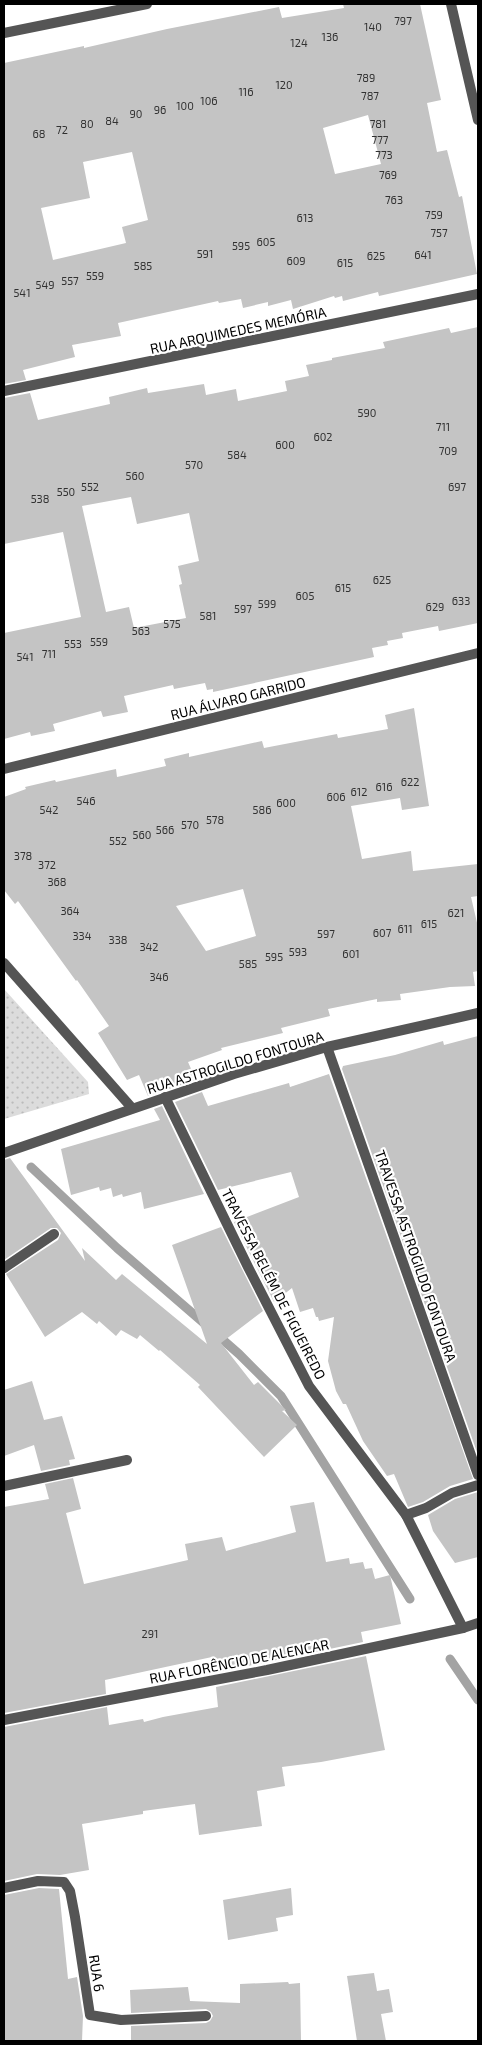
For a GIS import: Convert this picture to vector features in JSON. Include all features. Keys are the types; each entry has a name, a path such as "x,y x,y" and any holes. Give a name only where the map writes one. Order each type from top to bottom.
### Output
{"street":[{"path":"4,33 147,4"},
{"path":"451,4 478,120"},
{"name":"RUA ARQUIMEDES MEMÓRIA","path":"4,391 478,294"},
{"name":"RUA ÁLVARO GARRIDO","path":"4,769 478,653"},
{"path":"4,963 132,1108"},
{"name":"RUA ASTROGILDO FONTOURA","path":"4,1153 234,1074 327,1047 478,1013"},
{"name":"TRAVESSA ASTROGILDO FONTOURA","path":"327,1047 478,1475"},
{"name":"TRAVESSA BELÉM DE FIGUEIREDO","path":"165,1097 248,1267 309,1386 406,1515 463,1628"},
{"path":"4,1268 54,1234"},
{"path":"4,1486 127,1460"},
{"path":"406,1515 426,1508 452,1493 478,1485"},
{"name":"RUA FLORÊNCIO DE ALENCAR","path":"4,1720 267,1670 463,1628 478,1622"},
{"name":"RUA 6","path":"4,1888 38,1881 64,1882 70,1891 90,2015 120,2020 206,2016"}],"shaded area":[{"path":"4,989 88,1082 89,1094 4,1119"}],"building":[{"path":"343,4 420,4 441,100 427,103 437,152 447,150 459,197 462,196 477,274 379,296 378,292 343,301 342,296 335,298 334,296 293,309 291,300 268,306 268,302 243,308 241,299 219,303 218,301 118,323 121,336 72,345 75,357 23,370 26,380 4,384 4,63 279,7 282,18 344,8","holes":["368,115 381,164 335,174 323,128","132,152 148,220 122,227 126,243 53,260 41,208 90,198 83,162"]},
{"path":"478,327 478,623 439,631 438,626 402,633 403,638 387,641 388,645 372,648 374,657 213,692 213,689 207,690 205,683 174,689 173,685 124,696 128,712 103,717 101,711 53,724 55,731 31,736 30,732 4,739 4,633 81,617 63,532 4,544 4,398 30,393 38,420 110,404 109,397 147,388 148,393 204,384 206,395 236,389 238,401 287,391 285,381 309,376 306,365 385,348 383,342 449,328 451,333","holes":["131,497 137,524 189,513 199,561 178,566 182,584 179,585 186,618 134,628 129,607 106,612 82,506"]},
{"path":"414,708 429,806 402,810 400,798 351,806 362,859 411,851 413,871 478,864 478,896 471,897 478,927 478,971 473,972 475,986 450,987 400,994 401,1000 377,1002 377,999 328,1009 330,1016 281,1028 283,1033 221,1048 222,1050 188,1062 196,1080 148,1096 139,1075 127,1080 98,1033 109,1026 77,980 18,901 15,904 4,890 4,797 26,789 25,787 55,780 56,782 116,769 117,777 166,766 164,759 189,753 189,757 262,741 264,748 337,734 338,738 388,729 385,715","holes":["243,889 256,936 206,951 176,906"]},
{"path":"478,1036 478,1455 342,1069 343,1066 395,1055 443,1041 444,1045"},
{"path":"329,1074 473,1479 450,1486 423,1502 408,1507 394,1474 387,1476 363,1441 346,1404 343,1404 336,1391 328,1361 334,1317 319,1321 313,1308 300,1312 292,1288 274,1302 234,1222 299,1197 291,1172 218,1190 175,1102 202,1092 208,1106 289,1083 290,1087"},
{"path":"162,1106 204,1194 144,1209 141,1192 123,1197 122,1194 113,1197 111,1188 100,1191 99,1187 71,1195 61,1149 160,1120 154,1109"},
{"path":"10,1158 85,1261 82,1248 116,1280 122,1274 207,1344 172,1245 221,1227 263,1311 221,1343 254,1385 258,1382 286,1410 282,1411 297,1425 264,1457 198,1387 200,1385 140,1335 137,1339 121,1330 116,1336 99,1321 97,1324 82,1312 45,1337 6,1274 58,1240 61,1233 57,1228 51,1228 4,1260 4,1160"},
{"path":"32,1381 44,1420 62,1416 75,1459 69,1460 70,1465 41,1471 34,1445 4,1456 4,1390"},
{"path":"73,1478 81,1509 66,1513 84,1584 188,1560 185,1544 222,1537 226,1551 296,1532 290,1506 314,1502 326,1562 349,1558 350,1564 363,1562 365,1569 372,1568 375,1579 390,1575 401,1624 361,1632 363,1642 214,1673 212,1657 105,1680 106,1694 4,1713 4,1507 49,1499 45,1484"},
{"path":"478,1492 478,1557 455,1563 433,1531 428,1515 455,1499"},
{"path":"366,1656 385,1750 282,1767 285,1786 257,1791 262,1826 199,1835 195,1804 143,1811 143,1814 82,1824 89,1870 60,1875 37,1874 4,1881 4,1727 107,1707 109,1725 143,1719 144,1722 218,1707 216,1687"},
{"path":"39,1888 59,1889 68,1979 77,1977 83,2016 82,2041 4,2041 4,1895"},
{"path":"291,1888 293,1915 276,1918 278,1931 228,1940 223,1900"},
{"path":"374,1973 377,1991 389,1989 393,2012 381,2014 386,2041 357,2041 347,1976"},
{"path":"288,1982 289,1984 300,1983 301,2041 131,2041 131,2026 206,2023 213,2016 206,2009 131,2013 130,1990 188,1987 190,2001 240,2003 240,1984"}],"waterway":[{"path":"31,1167 117,1248 205,1324"},
{"path":"215,1333 281,1396 410,1599"},
{"path":"450,1659 478,1700"}]}
